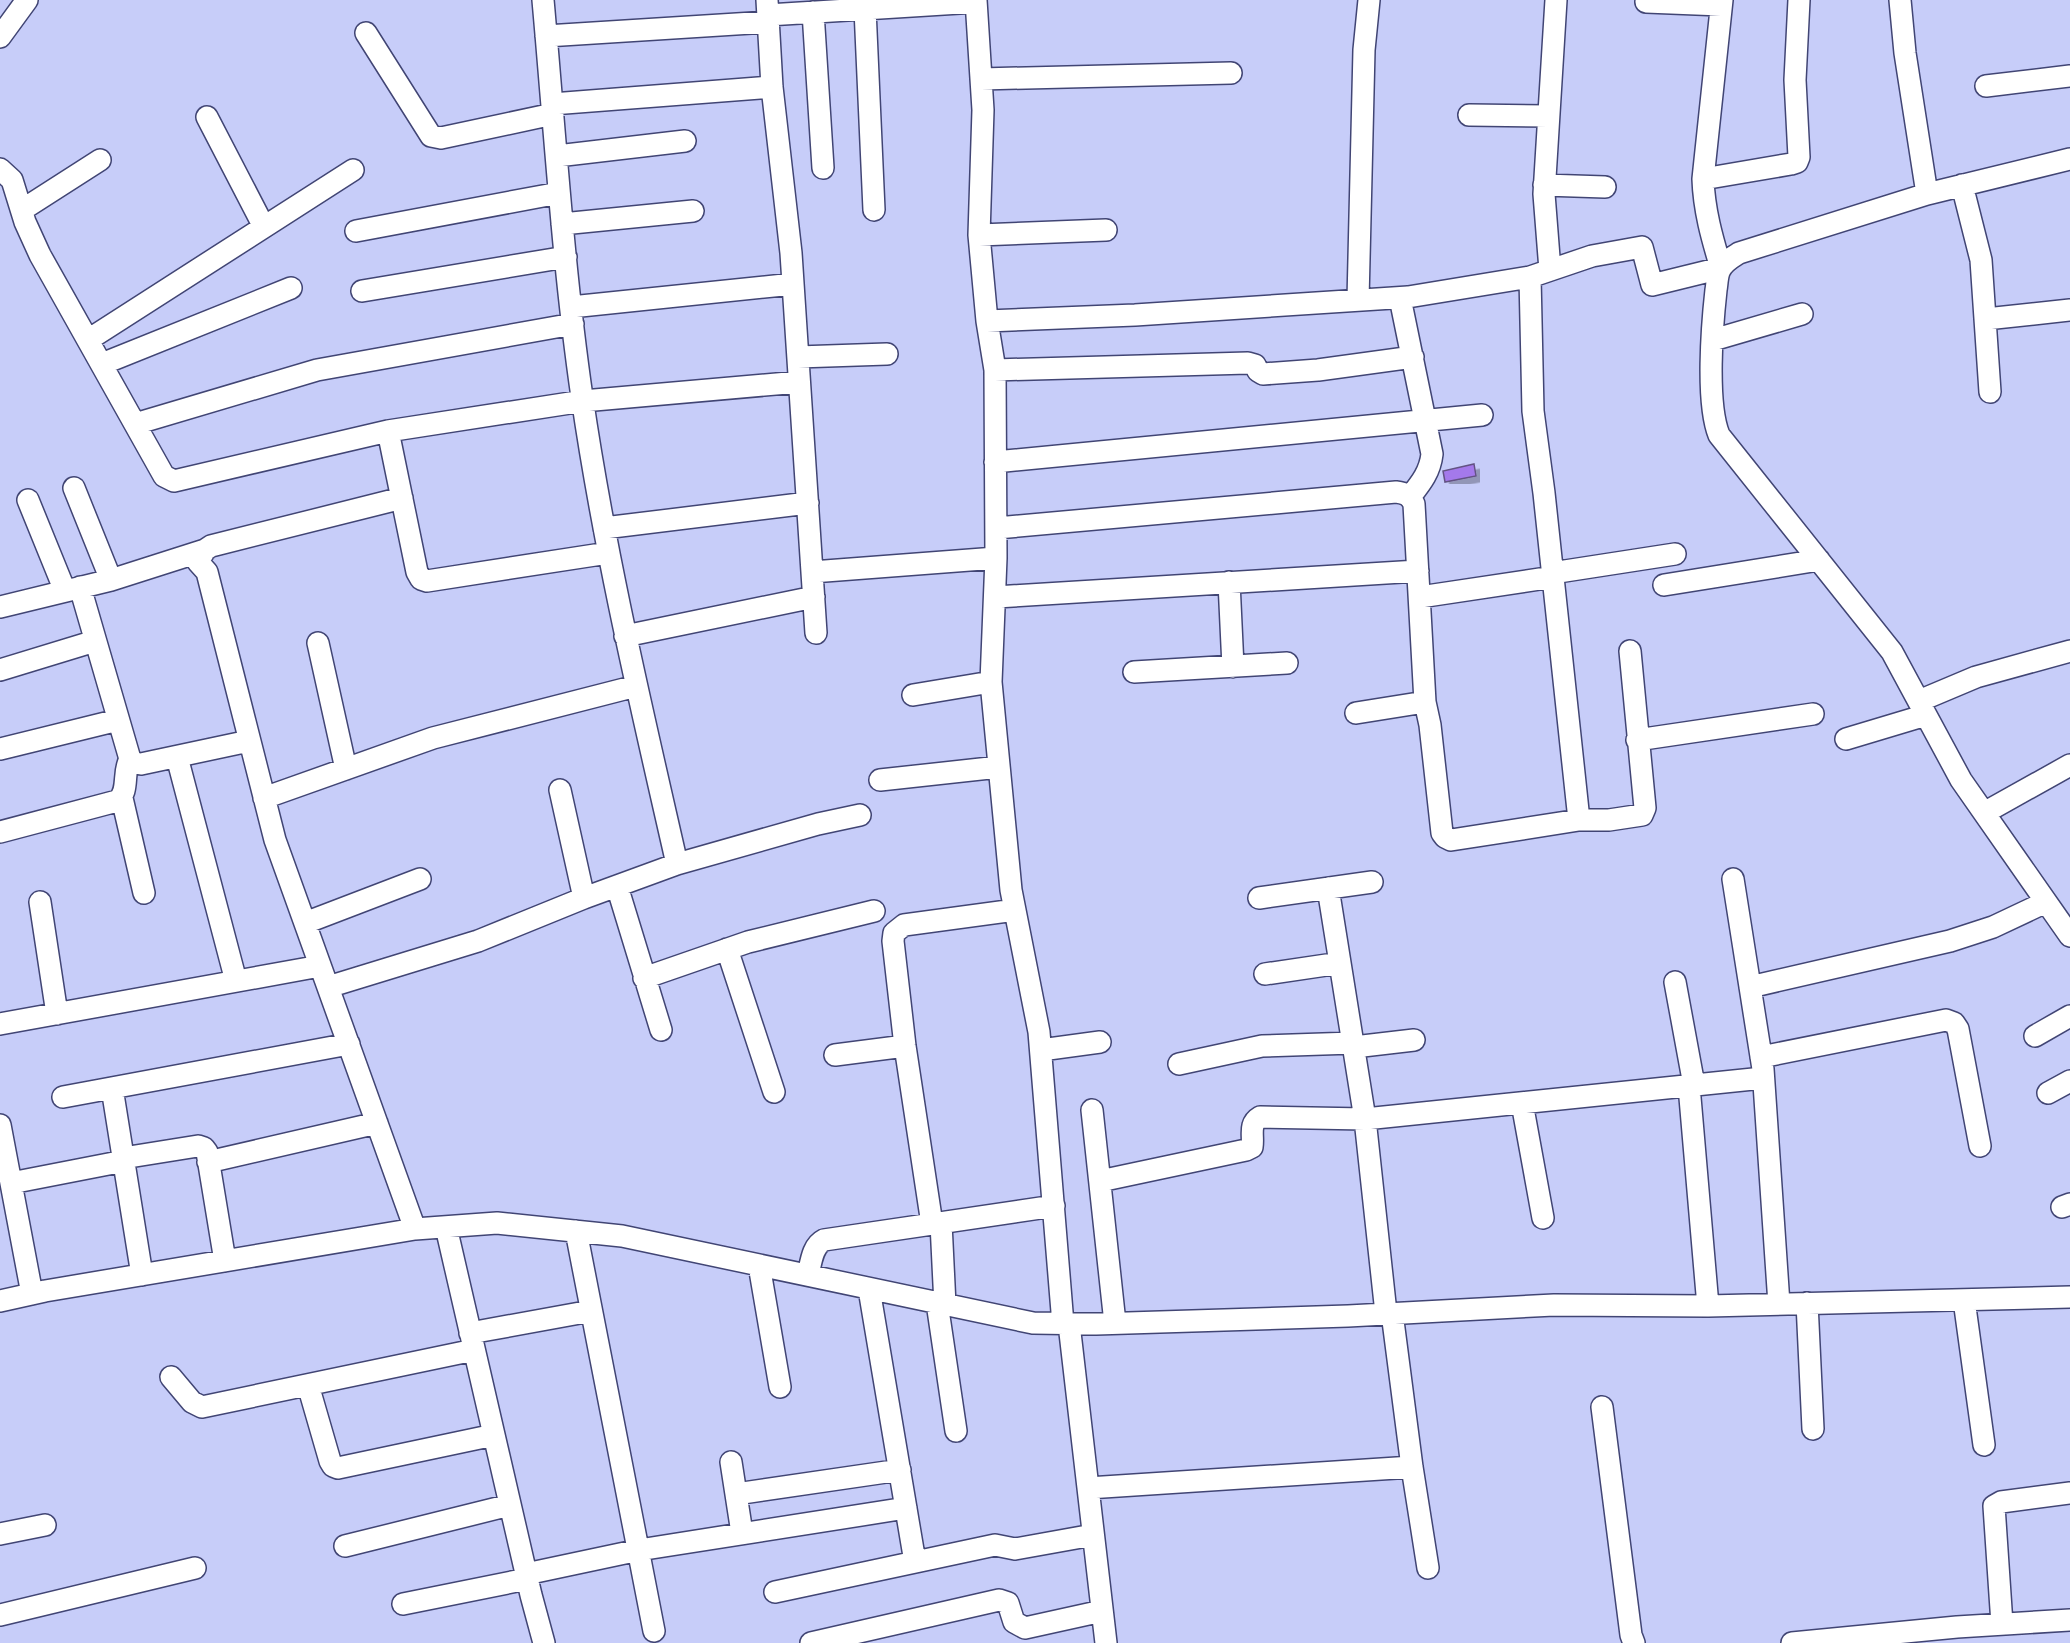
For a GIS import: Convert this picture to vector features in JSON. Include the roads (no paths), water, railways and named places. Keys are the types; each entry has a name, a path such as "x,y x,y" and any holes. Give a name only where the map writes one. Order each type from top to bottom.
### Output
{"street":[{"path":"543,0 562,224 583,401 608,553 677,864"},
{"path":"1358,300 1364,50 1369,0"},
{"path":"1556,0 1533,411 1579,820"},
{"path":"1703,179 1797,162 1799,158 1795,80 1799,0"},
{"path":"1900,0 1905,53 1928,194"},
{"path":"546,36 768,13 976,1 983,110 979,235 987,321 995,370 997,528 991,682 1011,890 1039,1032 1066,1324 1106,1643"},
{"path":"1646,2 1722,2 1703,179 1703,202 1707,224 1721,268"},
{"path":"859,6 874,210"},
{"path":"0,37 16,7"},
{"path":"813,12 823,168"},
{"path":"768,13 772,87 793,284 816,633"},
{"path":"366,33 431,136 441,138 553,109 772,87"},
{"path":"981,79 1232,73"},
{"path":"1986,86 2070,76"},
{"path":"1469,115 1548,116"},
{"path":"207,117 264,227"},
{"path":"557,156 685,141"},
{"path":"2070,159 1928,194 1739,253 1725,262 1719,272 1713,317 1712,402 1714,424 1719,435 1892,652 1961,780 2070,936"},
{"path":"22,210 100,160"},
{"path":"0,169 12,180 32,239 88,340 164,476 174,482 388,431 583,401 799,382"},
{"path":"88,340 353,170"},
{"path":"1544,185 1605,187"},
{"path":"1962,185 1981,260 1990,392"},
{"path":"356,231 559,193"},
{"path":"562,224 693,211"},
{"path":"979,235 1106,230"},
{"path":"987,321 1135,315 1400,298 1540,274 1592,256 1642,247 1652,285 1721,268"},
{"path":"362,291 566,256"},
{"path":"135,424 317,370 572,315 793,284"},
{"path":"102,364 291,288"},
{"path":"1400,298 1432,454 1426,477 1410,497"},
{"path":"1986,319 2070,310"},
{"path":"1713,340 1802,314"},
{"path":"798,357 887,354"},
{"path":"995,370 1248,363 1255,365 1263,374 1318,370 1413,357"},
{"path":"995,462 1482,414"},
{"path":"388,431 417,572 421,579 427,581 608,553"},
{"path":"74,488 111,580"},
{"path":"997,528 1404,492 1414,504 1425,702 1430,725 1442,833 1450,840 1579,820 1608,820 1644,813 1630,651"},
{"path":"0,607 111,580 211,546 402,498"},
{"path":"28,500 73,589 95,641 130,759 141,764 249,741"},
{"path":"604,528 807,502"},
{"path":"205,549 198,562 207,572 275,840 415,1229"},
{"path":"1420,597 1675,554"},
{"path":"812,572 996,558"},
{"path":"1664,585 1819,560"},
{"path":"996,597 1419,571"},
{"path":"1228,582 1233,667"},
{"path":"626,636 814,597"},
{"path":"0,670 95,641"},
{"path":"318,643 346,769"},
{"path":"1846,739 1922,708 1976,677 2070,651"},
{"path":"1134,672 1287,663"},
{"path":"913,695 991,682"},
{"path":"264,798 451,732 636,686"},
{"path":"1356,713 1425,702"},
{"path":"1637,740 1814,714"},
{"path":"0,749 118,720"},
{"path":"177,757 236,981"},
{"path":"130,759 126,768 122,798 144,893"},
{"path":"1984,813 2070,765"},
{"path":"880,780 999,767"},
{"path":"560,789 584,898"},
{"path":"0,832 122,798"},
{"path":"328,987 478,941 584,898 677,864 818,824 860,815"},
{"path":"305,923 420,879"},
{"path":"1733,879 1762,1068 1779,1304"},
{"path":"1259,898 1371,882"},
{"path":"617,886 661,1030"},
{"path":"1328,888 1365,1119 1389,1313 1428,1568"},
{"path":"40,902 57,1014"},
{"path":"1750,987 1950,941 1993,927 2046,902"},
{"path":"956,1431 941,1304 936,1223 905,1047 893,941 898,928 904,925 1015,910"},
{"path":"644,978 727,949 874,911"},
{"path":"727,949 774,1092"},
{"path":"1265,974 1340,963"},
{"path":"0,1024 320,966"},
{"path":"1675,982 1691,1085 1708,1306"},
{"path":"2035,1036 2070,1016"},
{"path":"1100,1181 1246,1150 1252,1147 1251,1128 1255,1120 1260,1117 1365,1119 1691,1085 1946,1020 1954,1023 1958,1029 1980,1146"},
{"path":"1179,1064 1262,1046 1353,1045 1414,1040"},
{"path":"1041,1050 1100,1042"},
{"path":"63,1098 349,1044"},
{"path":"835,1056 905,1047"},
{"path":"2048,1093 2070,1081"},
{"path":"112,1088 142,1275"},
{"path":"1522,1103 1543,1218"},
{"path":"1092,1110 1116,1323"},
{"path":"208,1162 377,1123"},
{"path":"0,1125 32,1294"},
{"path":"11,1182 198,1146 204,1148 207,1152 225,1261"},
{"path":"808,1275 814,1250 818,1243 824,1240 1054,1206"},
{"path":"0,1301 415,1229 498,1224 622,1236 1033,1323 1116,1323 1554,1305 1708,1306 2070,1297"},
{"path":"446,1227 544,1643"},
{"path":"576,1231 654,1631"},
{"path":"759,1265 780,1387"},
{"path":"869,1289 915,1562"},
{"path":"1964,1300 1984,1445"},
{"path":"1807,1303 1813,1429"},
{"path":"171,1377 192,1402 202,1407 308,1384 591,1311"},
{"path":"308,1384 330,1461 338,1468 494,1434"},
{"path":"1602,1407 1631,1635 1634,1643"},
{"path":"731,1462 742,1533"},
{"path":"1088,1488 1412,1467"},
{"path":"736,1494 900,1470"},
{"path":"2002,1624 1994,1506 2001,1502 2070,1493"},
{"path":"345,1546 510,1505"},
{"path":"404,1604 639,1550 906,1508"},
{"path":"0,1534 45,1525"},
{"path":"775,1592 995,1545 1015,1549 1093,1535"},
{"path":"0,1615 195,1568"},
{"path":"811,1643 999,1600 1008,1603 1016,1633 1025,1628 1102,1611"},
{"path":"1792,1643 1953,1635 2002,1624 2070,1620"}]}
